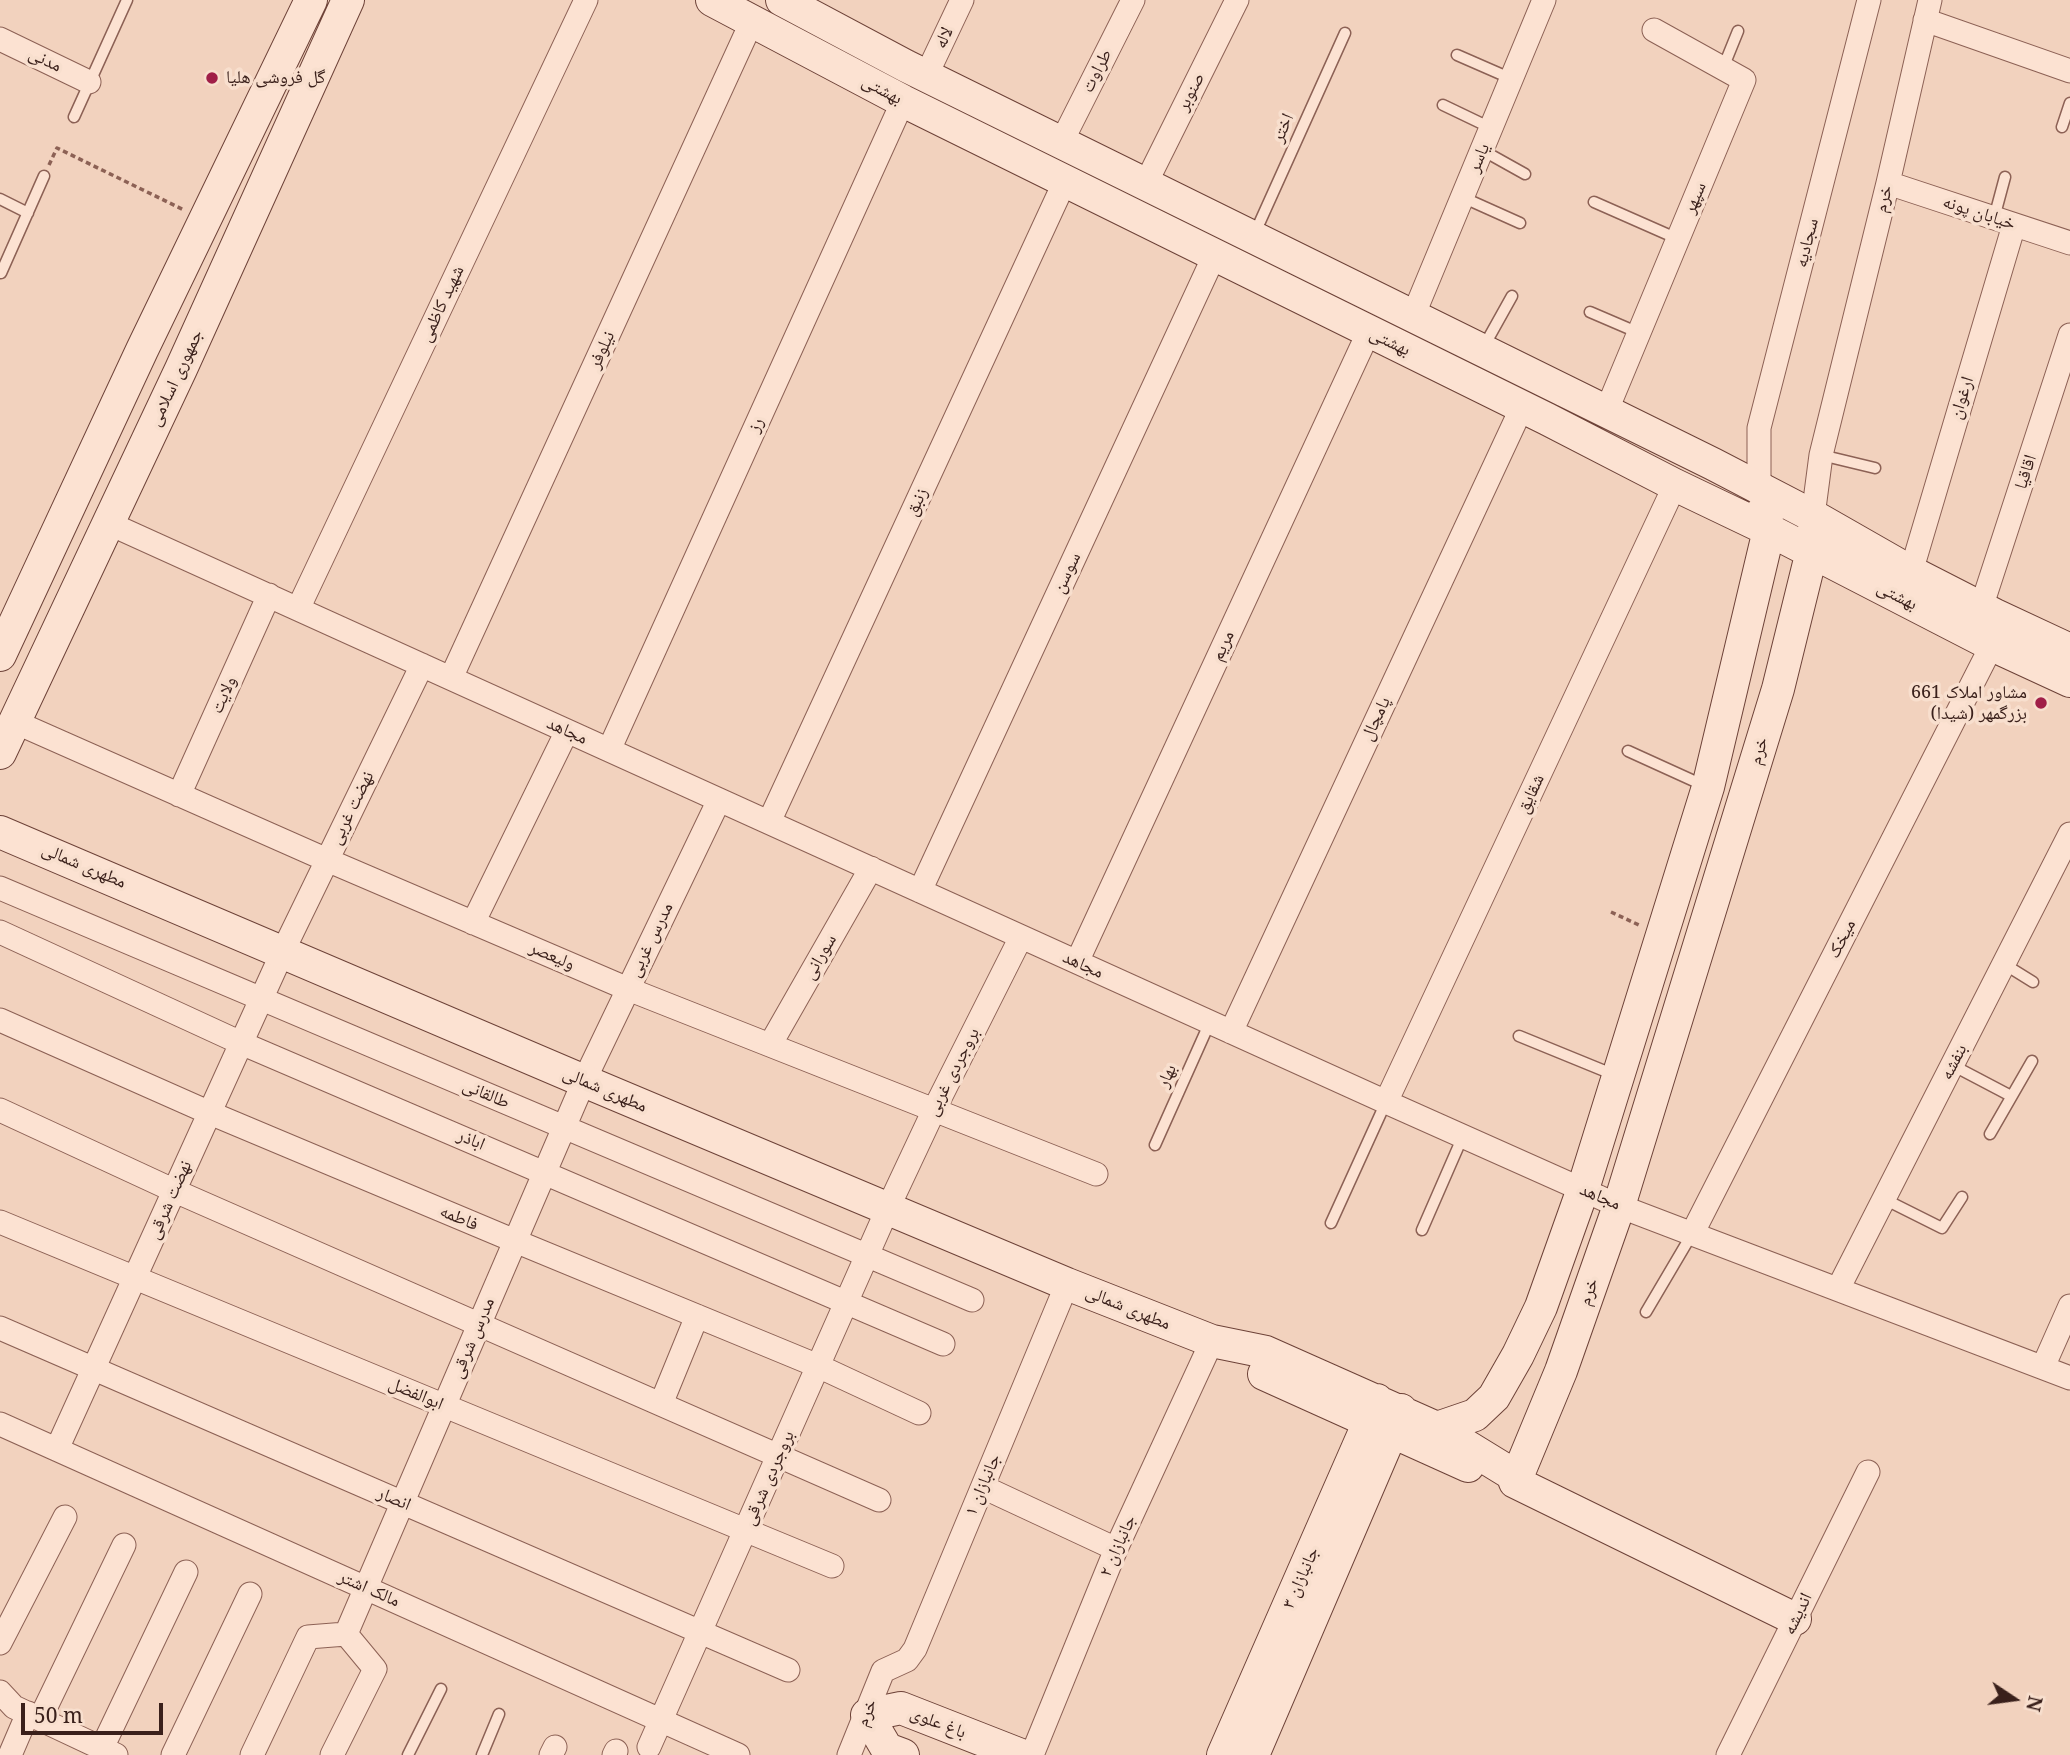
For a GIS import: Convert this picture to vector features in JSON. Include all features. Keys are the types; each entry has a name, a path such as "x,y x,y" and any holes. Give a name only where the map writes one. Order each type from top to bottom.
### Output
{"street":[{"path":"0,655 142,350 311,0"},
{"name":"جمهوری اسلامی","path":"0,753 181,369 348,0"},
{"name":"شهید کاظمی","path":"298,609 586,0"},
{"name":"بهشتی","path":"712,0 903,101 1812,551 1992,645 2070,681"},
{"name":"لاله","path":"926,76 962,0"},
{"name":"طراوت","path":"1060,143 1133,0"},
{"name":"صنوبر","path":"1145,185 1237,0"},
{"name":"یاسر","path":"1413,316 1544,0"},
{"name":"بهشتی","path":"788,1 926,76 1759,487 1911,572 2070,650"},
{"name":"سجادیه","path":"1759,487 1759,428 1867,1"},
{"path":"1927,10 2070,71"},
{"name":"خرم","path":"1515,1482 1561,1371 1619,1206 1778,690 1812,551 1813,516 1821,455 1888,183 1927,10"},
{"name":"نیلوفر","path":"451,678 752,21"},
{"name":"سپهر","path":"1606,412 1744,80 1654,30"},
{"name":"مدنی","path":"0,39 89,82"},
{"name":"رز","path":"609,750 903,101"},
{"name":"زنبق","path":"769,822 1065,181"},
{"name":"خیابان پونه","path":"1888,183 2070,243"},
{"name":"ارغوان","path":"1911,572 2004,221"},
{"name":"سوسن","path":"920,891 1215,254"},
{"name":"مریم","path":"1077,962 1369,331"},
{"name":"اقاقیا","path":"1981,608 2070,335"},
{"path":"142,350 181,369"},
{"name":"پامچال","path":"1220,1027 1522,407"},
{"name":"شقایق","path":"1386,1102 1675,485"},
{"path":"1437,1428 1475,1415 1494,1397 1541,1307 1583,1189 1708,788 1769,530 1759,487"},
{"name":"مجاهد","path":"108,523 1619,1206 2070,1377"},
{"name":"ولایت","path":"179,795 269,596"},
{"name":"میخک","path":"1692,1234 1992,645"},
{"name":"نهضت غربی","path":"283,951 422,665"},
{"name":"ولیعصر","path":"15,722 628,989 1096,1174"},
{"path":"473,923 567,731"},
{"name":"مدرس غربی","path":"584,1081 719,800"},
{"name":"مطهری شمالی","path":"0,832 888,1209 1212,1341 1255,1370 1384,1416 1437,1428 1512,1474 1515,1482 1507,1483 1384,1416"},
{"name":"بنفشه","path":"1838,1289 2070,834"},
{"name":"سورانی","path":"770,1045 871,868"},
{"name":"طالقانی","path":"0,888 972,1300"},
{"name":"اباذر","path":"0,932 242,1043 943,1344"},
{"name":"بروجردی غربی","path":"888,1209 934,1110 1021,937"},
{"name":"نهضت شرقی","path":"57,1449 283,951"},
{"name":"فاطمه","path":"0,1020 210,1113 818,1366 919,1413"},
{"name":"مدرس شرقی","path":"346,1634 584,1081"},
{"path":"0,1110 175,1191 879,1500"},
{"name":"بروجردی شرقی","path":"649,1747 888,1209"},
{"name":"ابوالفضل","path":"0,1222 832,1566"},
{"name":"جانبازان ۱","path":"883,1671 907,1660 915,1649 1067,1284"},
{"path":"2043,1367 2070,1306"},
{"path":"661,1404 697,1316"},
{"name":"انصار","path":"0,1328 788,1670"},
{"name":"جانبازان ۲","path":"1032,1755 1116,1549 1212,1341"},
{"name":"جانبازان ۳","path":"1253,1755 1344,1511 1384,1416"},
{"name":"مالک اشتر","path":"0,1424 738,1755"},
{"name":"اندیشه","path":"1728,1755 1868,1472"},
{"path":"1515,1482 1795,1619"},
{"path":"982,1486 1116,1549"},
{"name":"جانبازان ۳","path":"1223,1755 1344,1511"},
{"path":"3,1629 65,1517"},
{"path":"10,1755 34,1716 124,1545"},
{"path":"0,1692 14,1707 109,1752 187,1572"},
{"path":"173,1755 250,1594"},
{"path":"252,1755 308,1637 346,1634 375,1669 332,1755"},
{"name":"خرم","path":"849,1755 883,1671"},
{"name":"باغ علوی","path":"867,1715 901,1708 1021,1755"},
{"path":"867,1715 887,1749 903,1755"}],"lane":[{"path":"74,117 127,0"},
{"path":"1723,68 1738,31"},
{"name":"اختر","path":"1253,237 1345,33"},
{"path":"1457,55 1512,79"},
{"path":"2062,127 2070,103"},
{"path":"1443,104 1491,128"},
{"path":"1482,150 1525,174"},
{"path":"1,273 44,176"},
{"path":"2004,221 2005,177"},
{"path":"1462,197 1520,223"},
{"path":"0,199 28,213"},
{"path":"1594,202 1678,239"},
{"path":"1481,350 1512,296"},
{"path":"1590,312 1639,333"},
{"path":"1821,455 1875,468"},
{"path":"1628,751 1708,788"},
{"path":"2004,964 2033,982"},
{"name":"بهار","path":"1155,1145 1220,1027"},
{"path":"1519,1036 1618,1076"},
{"path":"1990,1134 2032,1061"},
{"path":"1952,1065 2011,1096"},
{"path":"1331,1223 1386,1102"},
{"path":"1422,1230 1463,1136"},
{"path":"1884,1199 1942,1228 1962,1197"},
{"path":"1646,1312 1692,1234"},
{"path":"408,1755 441,1689"},
{"path":"482,1755 499,1714"}],"path":[{"path":"44,176 57,148 205,220"},
{"path":"1611,912 1662,935"}],"place":[{"name":"گل فروشی هلیا","path":"212,78"},
{"name":"مشاور املاک 661 بزرگمهر (شیدا)","path":"2041,703"}]}
